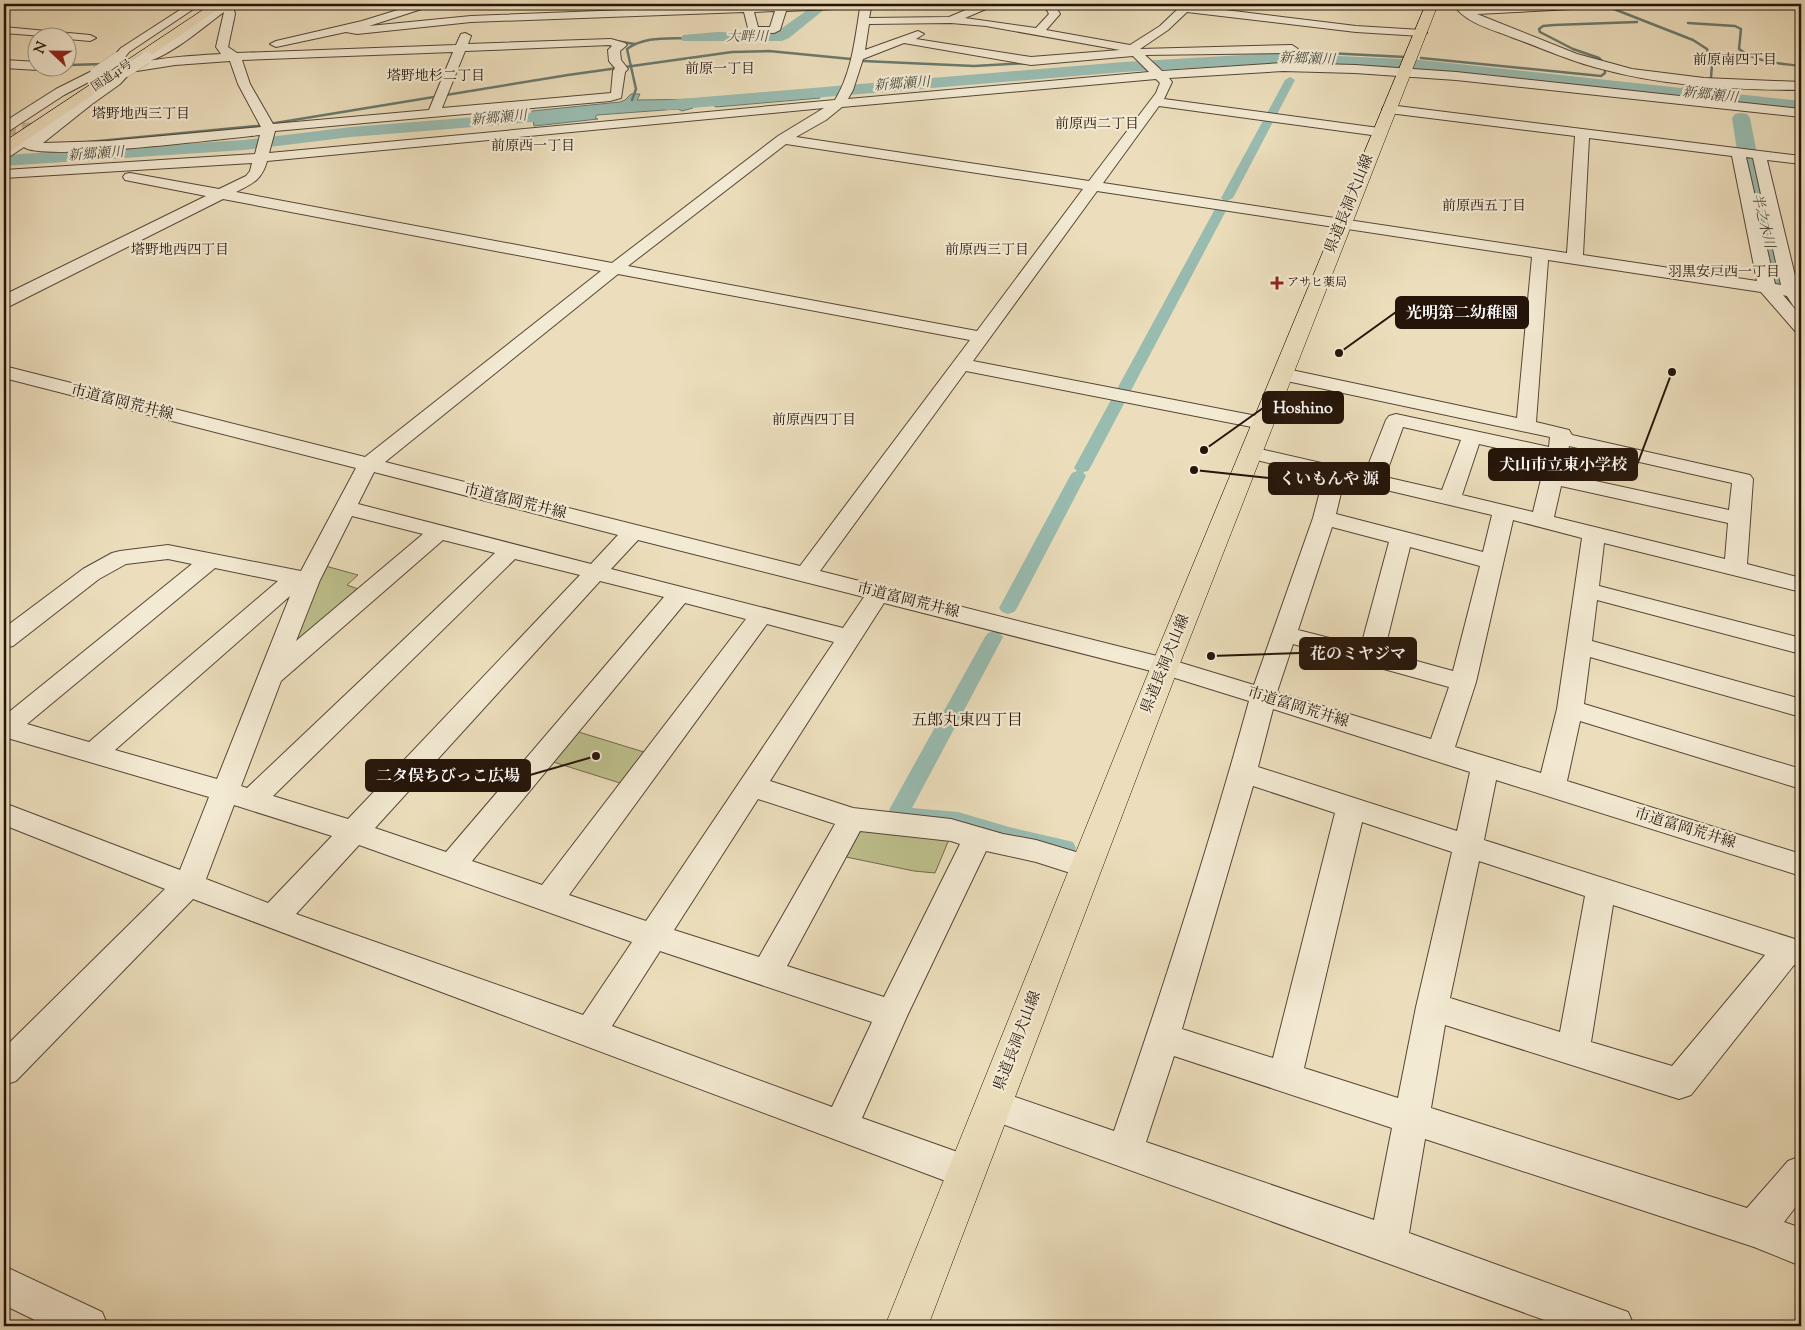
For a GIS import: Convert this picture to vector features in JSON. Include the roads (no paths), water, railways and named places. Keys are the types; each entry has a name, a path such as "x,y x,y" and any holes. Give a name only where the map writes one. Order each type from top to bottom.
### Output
{"main road":[{"name":"国道41号","path":"4,149 208,4"},
{"name":"国道41号","path":"15,140 225,4"},
{"name":"県道長洞犬山線","path":"906,1326 1165,666 1384,120 1422,33 1432,4"}],"street":[{"path":"4,128 118,58 125,50 196,4"},
{"path":"136,65 233,56 461,46 611,42 621,45 614,50 615,61 621,67 617,95 267,127 100,145 47,148 30,146 85,102 136,65 167,47 225,4 230,14 222,47 223,51 233,56 346,28 426,4"},
{"path":"568,15 586,4"},
{"path":"4,1070 189,884 224,790 270,677 302,580 347,508 368,466 615,268 783,139 821,117 839,103 858,57 866,4"},
{"path":"346,28 357,31 471,19 744,7 885,4"},
{"path":"858,57 989,4"},
{"path":"1038,33 1054,14 1049,4"},
{"path":"1439,4 1490,11 1609,4"},
{"path":"1134,51 1164,28 1186,6 1356,29 1422,33"},
{"path":"1460,6 1487,23 1604,66 1648,75 1715,83 1801,86"},
{"path":"744,7 753,30 774,30 782,7"},
{"path":"434,113 471,19"},
{"path":"806,574 1093,186 1154,102 1166,82 1134,51 986,24 951,20 863,21"},
{"path":"4,30 90,38"},
{"path":"904,40 1032,61 1134,51 1292,49"},
{"path":"4,302 251,179 257,172 267,127 244,84 233,56"},
{"path":"155,77 202,59"},
{"path":"4,64 28,65"},
{"path":"4,174 261,158 839,103 1160,75 1282,67 1407,66 1801,113"},
{"path":"78,69 94,71"},
{"path":"1801,76 1798,81 1801,86"},
{"path":"85,102 129,86"},
{"path":"1154,102 1270,118 1384,120 1582,133 1801,160"},
{"path":"4,154 15,140 52,128"},
{"path":"1575,260 1582,133"},
{"path":"783,139 1787,293"},
{"path":"1738,153 1787,293 1801,327"},
{"path":"1759,155 1787,293"},
{"path":"55,171 54,174 90,172 126,176 980,337"},
{"path":"1526,426 1540,254"},
{"path":"960,364 1262,423"},
{"name":"市道富岡荒井線","path":"4,372 368,466 806,574 1165,666 1801,865"},
{"path":"1282,374 1562,434 1542,522"},
{"path":"1373,480 1396,420 1472,437 1558,447 1743,479 1735,569"},
{"path":"1450,498 1472,437"},
{"path":"1250,453 1450,498 1801,585"},
{"path":"1125,1151 1163,1038 1243,772 1263,697 1324,518 1336,471"},
{"path":"1551,478 1740,520"},
{"path":"347,508 850,638"},
{"path":"1440,752 1463,682 1504,512"},
{"path":"1324,518 1493,562"},
{"path":"270,677 439,532"},
{"path":"273,918 633,532"},
{"path":"1552,787 1570,709 1594,534"},
{"path":"1370,658 1400,537"},
{"path":"252,800 511,550"},
{"path":"4,640 91,574 120,558 168,552 302,580"},
{"path":"5,728 210,562"},
{"path":"94,753 302,580"},
{"path":"1587,590 1801,646"},
{"path":"590,1032 879,593"},
{"path":"451,866 680,594"},
{"path":"548,900 761,616"},
{"path":"1285,634 1463,682"},
{"path":"1579,646 1801,708"},
{"path":"1570,709 1801,779"},
{"path":"5,728 224,790 354,832 652,936 892,1014"},
{"path":"1388,1244 1432,1007 1485,766"},
{"path":"1243,772 1795,952 1680,1084 1432,1007"},
{"path":"752,786 852,819 951,830 1003,845 1036,851 1086,866"},
{"path":"1285,1078 1350,807"},
{"path":"4,814 273,918 590,1032 841,1127 967,1172"},
{"path":"767,973 852,819"},
{"path":"841,1127 892,1014 978,837"},
{"path":"1573,1050 1601,889"},
{"path":"1163,1038 1754,1229 1801,1247"},
{"path":"992,1105 1388,1244 1614,1326"},
{"path":"1754,1229 1801,1172"},
{"path":"4,1285 88,1326"}],"water":[{"path":"631,94 640,94 637,100 706,99 714,102 818,94 820,98 716,107 713,105 691,106 693,108 682,111 678,109 597,115 595,118 598,119 534,126 532,111 620,102"}],"waterway":[{"name":"大畔川","path":"688,38 717,36 777,38 784,35 824,4"},
{"path":"1601,4 1693,40 1707,49 1712,64 1711,78 1693,87 1672,91"},
{"path":"1421,58 1601,76 1605,73 1604,63 1599,58 1573,49 1540,32 1539,29 1543,26 1554,25 1637,22"},
{"path":"1688,23 1735,26 1741,29 1739,49 1746,54 1768,62 1801,66"},
{"path":"631,66 627,49 634,45 664,38 688,38"},
{"path":"609,40 635,44"},
{"path":"631,66 732,52 769,51 851,59"},
{"path":"1288,51 1405,57"},
{"name":"新郷瀬川","path":"668,105 1124,67 1276,58 1421,65 1801,106"},
{"path":"863,61 974,66 1029,63"},
{"path":"78,65 105,64"},
{"path":"88,142 257,126 631,66"},
{"path":"631,66 636,89 632,100"},
{"path":"1227,198 1290,80"},
{"name":"新郷瀬川","path":"4,161 244,145 351,132 576,114"},
{"name":"半之木川","path":"1741,118 1758,211 1778,282 1786,299 1801,315"},
{"path":"1082,468 1222,207"},
{"path":"1008,608 1078,476"},
{"path":"994,637 900,810 905,815 958,820 1009,835 1065,848"}],"tunnel":[{"path":"4,129 52,128"}],"place":[{"name":"アサヒ薬局","path":"1277,283"},
{"name":"光明第二幼稚園","path":"1339,353"},
{"name":"犬山市立東小学校","path":"1672,372"},
{"name":"Hoshino","path":"1204,450"},
{"name":"くいもんや 源","path":"1194,470"},
{"name":"花のミヤジマ","path":"1211,656"},
{"name":"二タ俣ちびっこ広場","path":"596,756"}],"district":[{"name":"前原南四丁目","path":"1735,61"},
{"name":"前原一丁目","path":"720,70"},
{"name":"塔野地杉二丁目","path":"436,77"},
{"name":"塔野地西三丁目","path":"141,115"},
{"name":"前原西二丁目","path":"1097,125"},
{"name":"前原西一丁目","path":"533,147"},
{"name":"前原西五丁目","path":"1484,207"},
{"name":"塔野地西四丁目","path":"180,251"},
{"name":"前原西三丁目","path":"987,251"},
{"name":"羽黒安戸西一丁目","path":"1724,273"},
{"name":"前原西四丁目","path":"814,421"},
{"name":"五郎丸東四丁目","path":"967,721"}]}
